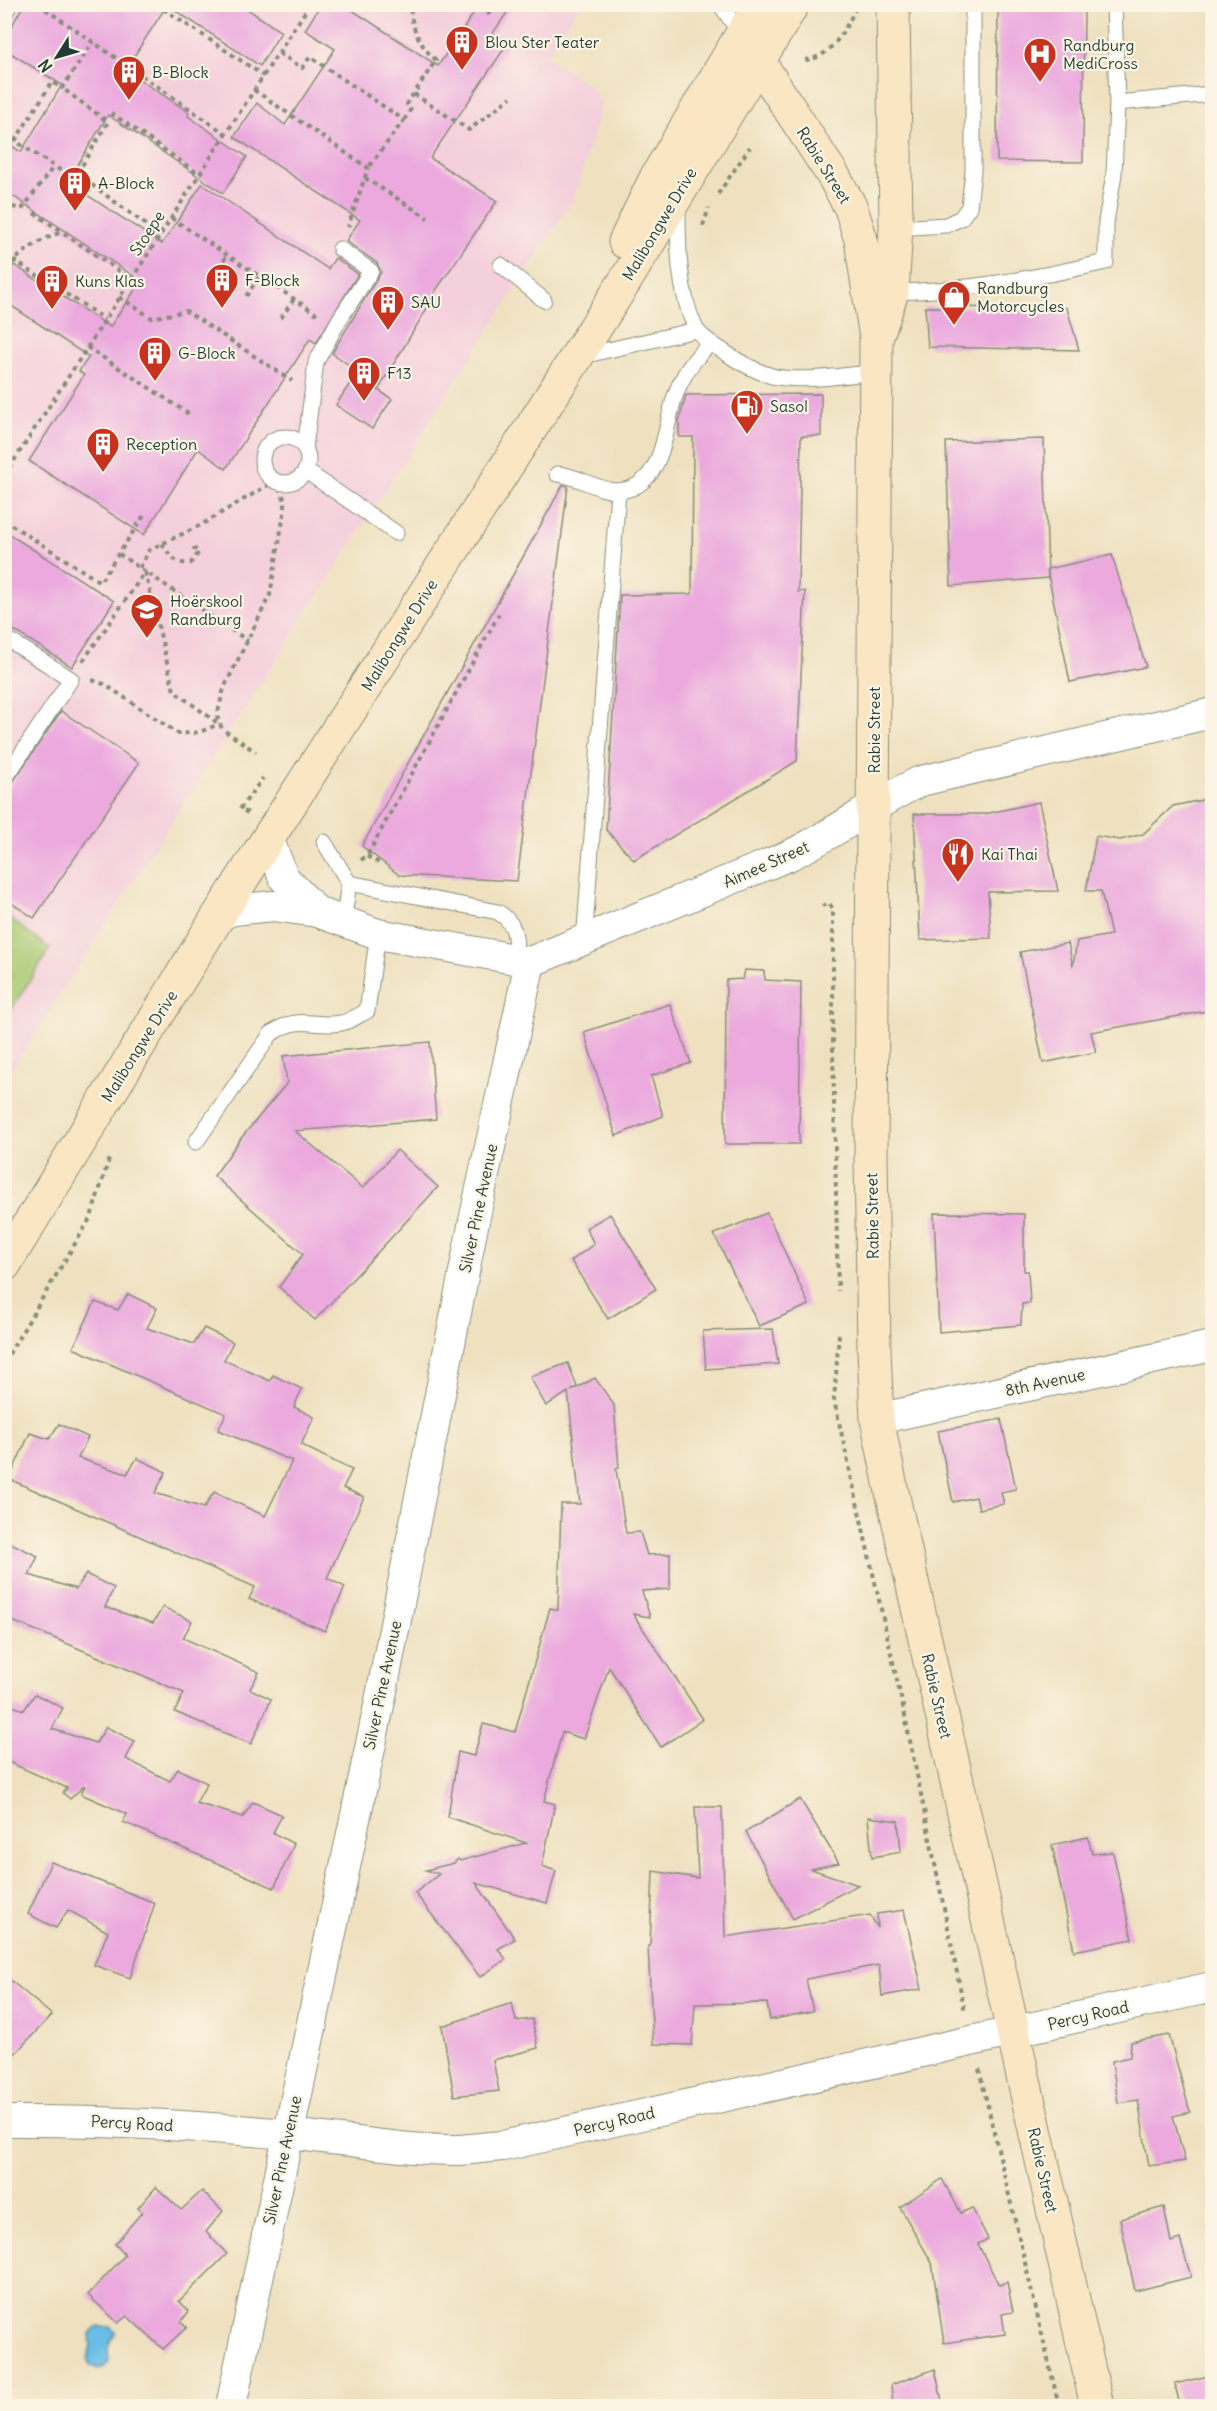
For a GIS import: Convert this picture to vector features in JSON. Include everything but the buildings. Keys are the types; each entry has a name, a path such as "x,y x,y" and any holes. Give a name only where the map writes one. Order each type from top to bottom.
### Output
{"main road":[{"name":"Malibongwe Drive","path":"4,1265 219,915 260,828 575,358 678,192 750,49 760,4"},
{"name":"Malibongwe Drive","path":"4,1231 544,377 634,227 657,176 750,49 793,4"},
{"path":"876,338 892,292 896,228 893,4"},
{"name":"Rabie Street","path":"750,49 834,177 850,208 861,240 876,338 871,1156 873,1349 878,1419 892,1492 1097,2406"}],"street":[{"name":"Aimee Street","path":"523,962 584,942 812,845 899,791 946,773 1212,713"},
{"path":"260,828 284,878 330,918"},
{"path":"219,915 234,910 273,906 330,918 378,934 523,962"},
{"name":"Silver Pine Avenue","path":"231,2406 380,1701 523,962"},
{"name":"8th Avenue","path":"878,1419 1212,1346"},
{"name":"Percy Road","path":"4,2121 78,2120 287,2134 428,2149 459,2150 503,2146 1212,1987"}],"lane":[{"path":"4,14 10,4"},
{"path":"720,4 750,49"},
{"path":"896,228 946,225 961,218 969,207 973,171 973,4"},
{"path":"892,292 929,291 990,284 1106,262 1106,222 1114,174 1117,103 1114,4"},
{"path":"1117,103 1212,94"},
{"path":"678,192 678,260 696,330 736,360 772,376 822,378 877,372"},
{"path":"305,448 316,362 335,326 370,271 340,249"},
{"path":"501,265 544,300"},
{"path":"575,358 696,330"},
{"path":"557,474 572,476 618,491 635,486 648,474 661,456 675,396 700,352 711,343"},
{"path":"294,438 305,448 308,455 306,471 295,482 288,484 275,482 266,475 261,460 266,446 272,440 294,438"},
{"path":"306,471 396,533"},
{"path":"584,942 618,491"},
{"path":"4,637 71,679 4,780"},
{"path":"324,842 346,878 498,912 512,923 523,962"},
{"path":"330,918 346,878"},
{"path":"196,1142 271,1034 283,1025 305,1022 342,1023 367,1011 378,934"}],"path":[{"path":"38,4 225,134"},
{"path":"156,4 264,76"},
{"name":"Stoepe","path":"4,476 310,4"},
{"path":"340,249 368,168 411,109 407,104 436,60 425,50 411,22 410,4"},
{"path":"472,4 488,14 494,4"},
{"path":"805,60 818,59 834,45 858,4"},
{"path":"62,88 93,42"},
{"path":"279,53 302,68 310,57 404,120"},
{"path":"4,134 74,179 108,122 52,82 15,141"},
{"path":"254,90 368,168"},
{"path":"414,94 469,130 511,98"},
{"path":"111,113 200,174"},
{"path":"717,197 750,147"},
{"path":"4,204 9,207 23,208 54,166"},
{"path":"77,174 160,235"},
{"path":"365,177 428,218"},
{"path":"4,210 9,207"},
{"path":"702,228 710,207"},
{"path":"34,213 131,279"},
{"path":"171,218 335,326"},
{"path":"4,271 13,261 51,236 62,232"},
{"path":"214,276 227,255"},
{"path":"13,261 105,319"},
{"path":"246,296 260,277"},
{"path":"119,297 152,318 186,311 295,382"},
{"path":"281,318 294,299"},
{"path":"87,347 192,416"},
{"path":"140,568 149,550 199,526 275,482 285,500 270,595 224,688 217,716 219,724"},
{"path":"4,520 100,582 145,514"},
{"path":"162,544 175,561 184,564 191,563 197,558 199,552 189,549"},
{"path":"119,554 248,640"},
{"path":"71,679 145,572"},
{"path":"145,572 174,691 219,724 230,736 256,752"},
{"path":"346,878 367,856 499,614"},
{"path":"71,679 84,678 104,684 179,734 200,732 219,724"},
{"path":"260,828 240,810 263,778"},
{"path":"4,1362 91,1217 112,1149"}],"shaded area":[{"name":"Hoërskool Randburg","path":"5,5 580,5 546,56 589,86 602,102 574,198 5,1080"}],"green space":[{"path":"5,915 50,949 5,1019"}],"water":[{"path":"96,2327 111,2327 116,2333 108,2346 109,2361 99,2369 90,2365 87,2358 91,2345 90,2334"}],"place":[{"name":"Blou Ster Teater","path":"462,71"},
{"name":"Randburg MediCross","path":"1040,83"},
{"name":"B-Block","path":"129,101"},
{"name":"A-Block","path":"75,212"},
{"name":"F-Block","path":"222,309"},
{"name":"Kuns Klas","path":"52,310"},
{"name":"Randburg Motorcycles","path":"954,326"},
{"name":"SAU","path":"388,331"},
{"name":"G-Block","path":"155,382"},
{"name":"F13","path":"364,402"},
{"name":"Sasol","path":"747,435"},
{"name":"Reception","path":"103,473"},
{"name":"Hoërskool Randburg","path":"147,639"},
{"name":"Kai Thai","path":"958,883"}]}
